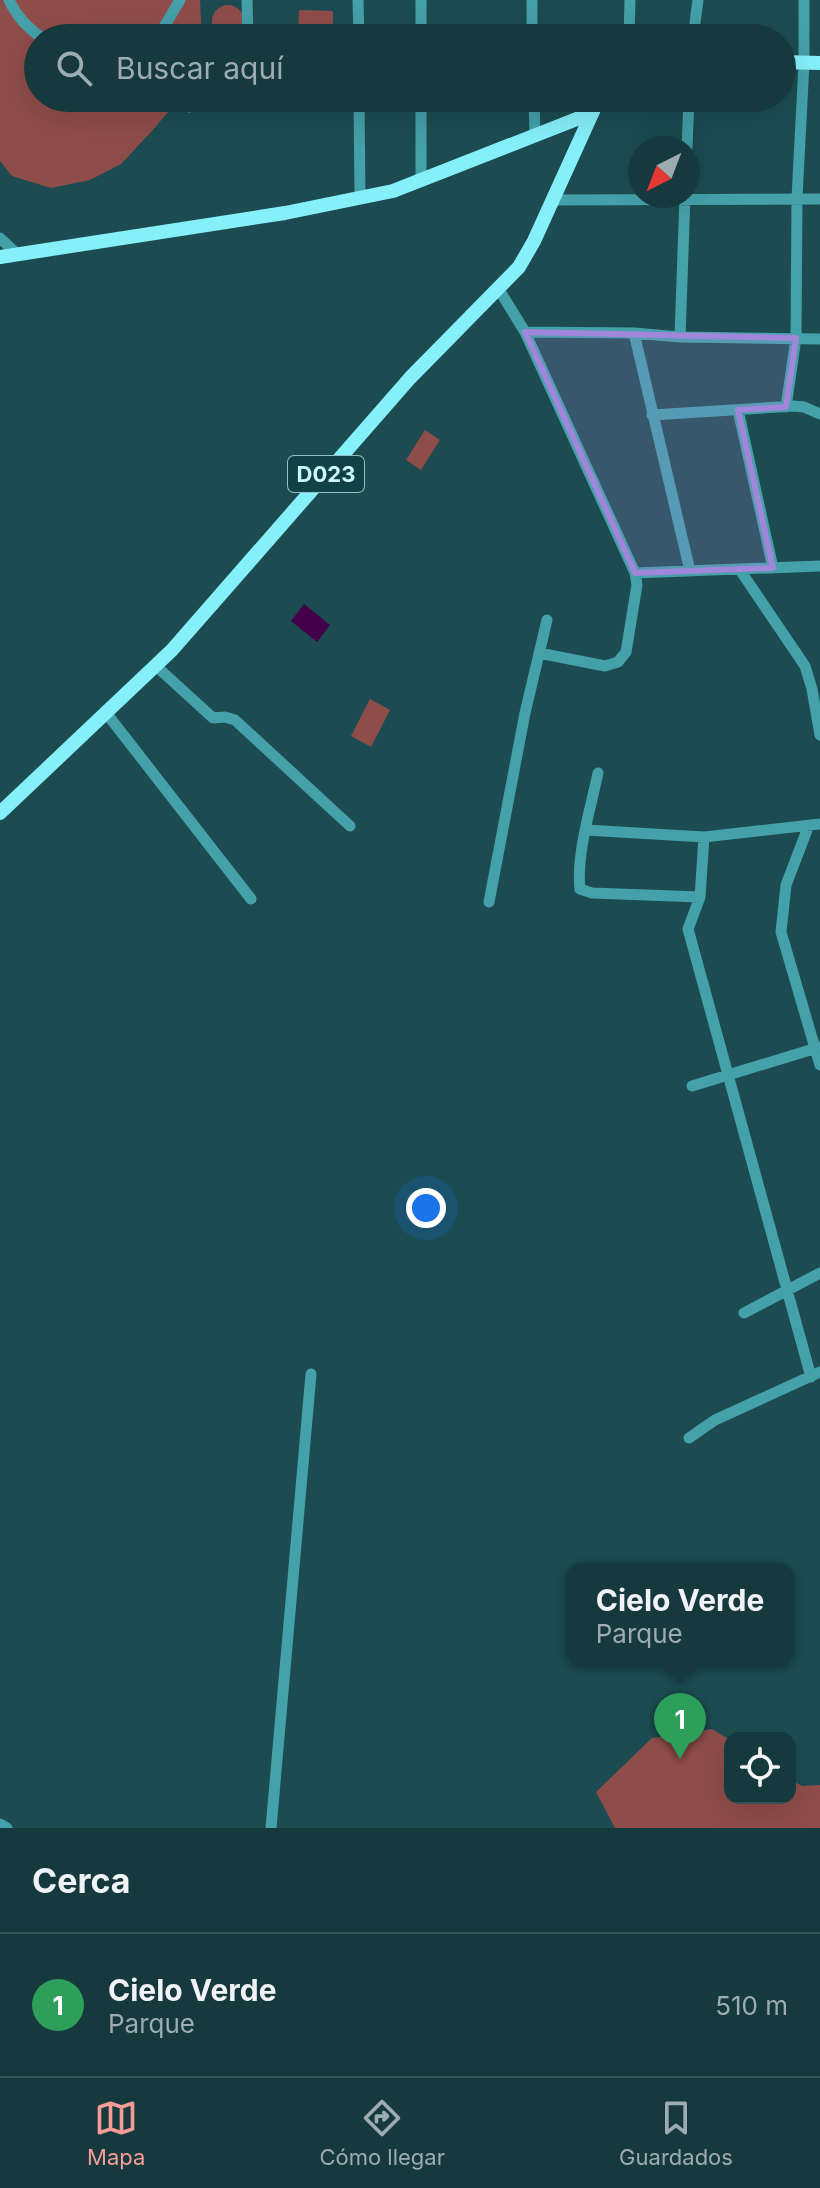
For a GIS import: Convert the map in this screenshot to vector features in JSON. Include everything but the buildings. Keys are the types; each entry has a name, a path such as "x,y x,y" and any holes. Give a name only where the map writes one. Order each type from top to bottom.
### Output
{"main road":[{"path":"796,63 820,63"},
{"path":"0,257 285,213 393,191 592,113"},
{"name":"D023","path":"0,813 156,666 225,592 410,378 519,267 592,113"}],"street":[{"path":"9,0 24,24"},
{"path":"166,24 180,0"},
{"path":"247,0 248,24"},
{"path":"358,0 359,24"},
{"path":"421,0 421,24"},
{"path":"532,0 532,24"},
{"path":"629,24 630,0"},
{"path":"695,24 698,0"},
{"path":"786,407 796,338 804,0"},
{"path":"359,112 360,197"},
{"path":"421,112 421,181"},
{"path":"534,112 535,136"},
{"path":"687,136 688,112"},
{"path":"700,198 820,199"},
{"path":"553,200 628,199"},
{"path":"680,337 685,208"},
{"path":"0,238 17,254"},
{"path":"498,288 525,332 635,573 637,585 626,652 618,662 605,666 539,653"},
{"path":"525,332 820,339"},
{"path":"634,333 690,571"},
{"path":"652,415 786,407 804,407 820,414"},
{"path":"738,410 773,568"},
{"path":"635,573 820,566"},
{"path":"740,570 805,666 820,735"},
{"path":"489,902 525,713 547,620"},
{"path":"156,666 213,718 235,720 350,826"},
{"path":"107,714 251,899"},
{"path":"598,773 586,830 580,889 592,893 700,897"},
{"path":"586,830 704,837 814,825"},
{"path":"814,825 786,885 781,932 818,1048 820,1065"},
{"path":"689,1438 715,1420 816,1375 788,1290 688,929 700,897 704,837"},
{"path":"692,1086 818,1048"},
{"path":"744,1313 820,1273"},
{"path":"271,1828 311,1374"},
{"path":"0,1824 7,1828"}],"highlighted area":[{"path":"525,332 796,338 786,407 738,410 773,568 635,573"}],"shaded area":[{"path":"0,0 200,0 201,24 24,24 24,112 168,112 121,164 90,180 51,188 12,176 0,161"},
{"path":"222,6 234,6 243,15 244,24 212,24 216,9"},
{"path":"299,10 333,11 333,24 298,24"},
{"path":"425,430 440,440 421,470 406,460"},
{"path":"304,604 330,625 317,642 291,621"},
{"path":"370,699 390,710 371,747 351,736"},
{"path":"712,1729 724,1736 724,1804 796,1804 796,1782 802,1786 820,1785 820,1828 615,1828 596,1792 652,1738"}],"place":[{"name":"Cielo Verde","path":"680,1759"}]}
